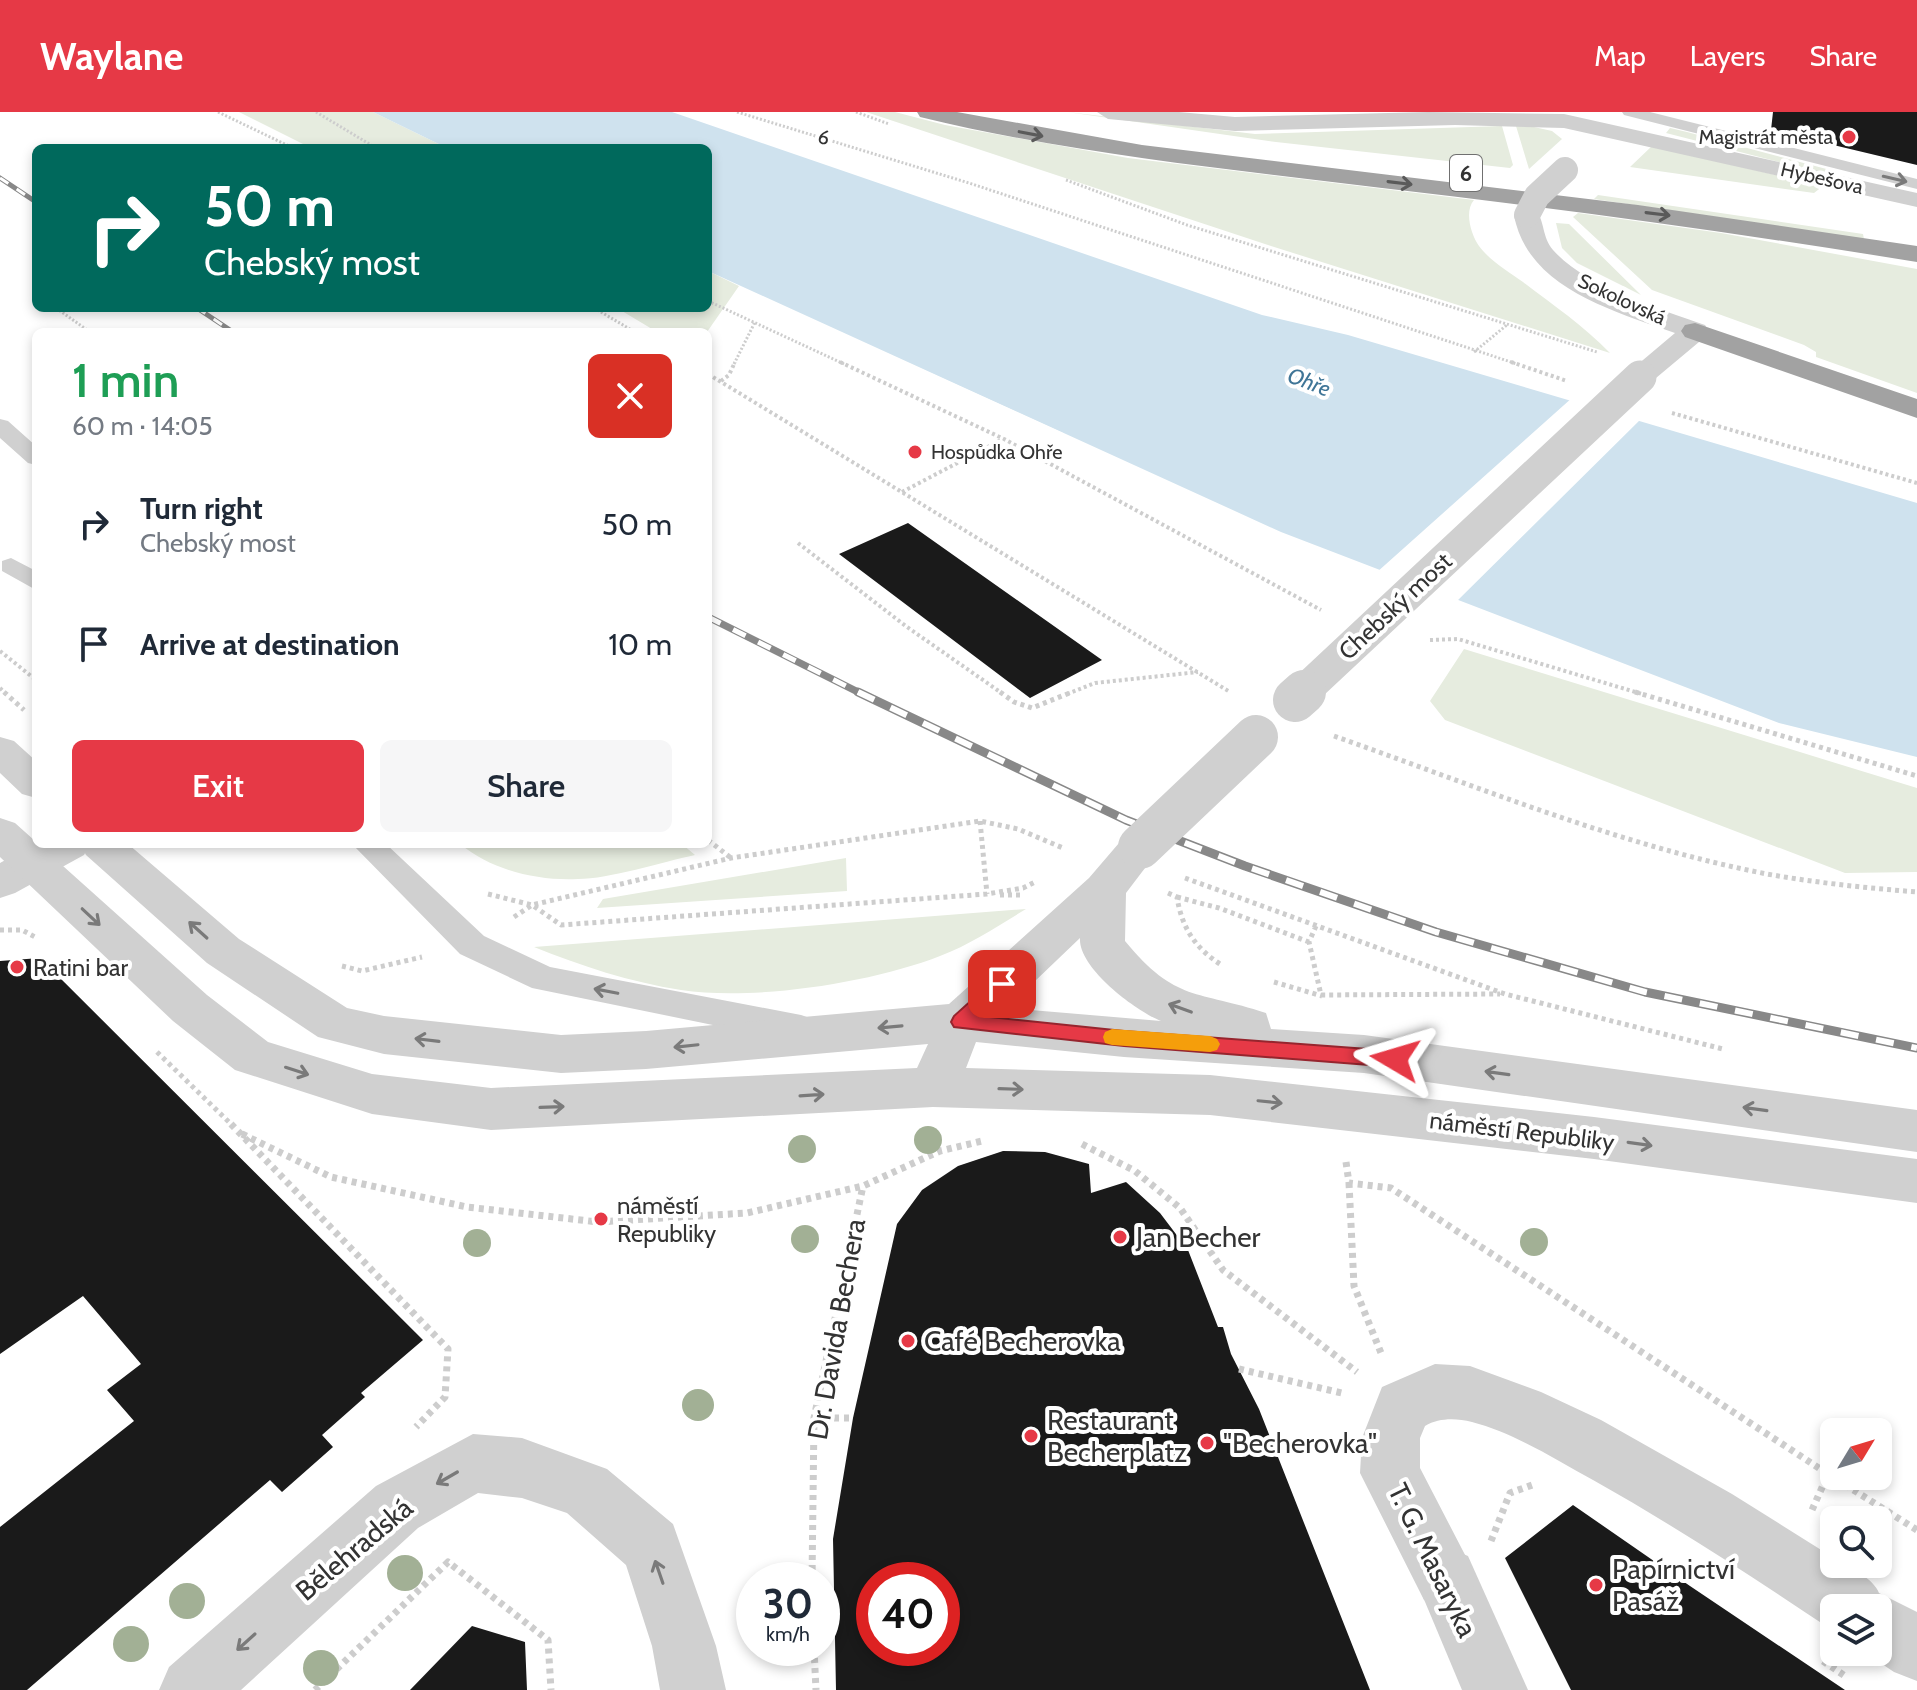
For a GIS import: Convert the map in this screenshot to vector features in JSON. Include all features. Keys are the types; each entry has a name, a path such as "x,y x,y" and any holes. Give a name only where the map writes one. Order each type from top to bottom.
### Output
{"highway":[{"name":"6","path":"928,112 1034,135 1160,155 1748,227 1917,254"},
{"name":"6","path":"1015,112 1193,141 1634,192 1917,234"},
{"path":"1748,227 1917,263"},
{"path":"1695,331 1917,409"}],"street":[{"name":"Hybešova","path":"1108,112 1228,118 1606,121 1917,200"},
{"name":"Sokolovská","path":"1606,121 1565,170 1537,196 1527,215 1530,239 1543,257 1596,291 1695,331"},
{"name":"Chebský most","path":"961,1022 1104,889 1140,847 1276,718 1640,377 1695,331"},
{"path":"0,750 32,780"},
{"path":"106,848 223,951 335,1024 384,1035 561,1054 961,1022 1124,1038 1364,1054 1917,1131"},
{"name":"náměstí Republiky","path":"26,856 190,1008 252,1056 372,1094 491,1109 933,1087 1210,1095 1594,1138 1917,1181"},
{"path":"1104,889 1102,945 1124,973 1155,999 1192,1012 1364,1054"},
{"path":"933,1087 961,1022"},
{"path":"1402,1407 1436,1390 1482,1396 1556,1429 1646,1476 1833,1594"},
{"name":"T. G. Masaryka","path":"1402,1407 1391,1438 1390,1473 1446,1578 1495,1690"},
{"name":"Bělehradská","path":"192,1690 397,1507 473,1463 522,1468 586,1490 651,1546 688,1668"},
{"path":"1892,1633 1917,1649"}],"lane":[{"path":"1630,112 1917,184"},
{"path":"0,426 32,454"},
{"path":"11,566 32,579"},
{"path":"371,848 472,945 544,979 819,1033"}],"path":[{"path":"218,112 285,144"},
{"path":"316,112 369,144"},
{"name":"6","path":"737,112 969,183 1473,353 1577,384"},
{"path":"856,112 895,126"},
{"path":"1063,179 1187,225 1603,354"},
{"path":"712,303 1004,439 1312,608 1325,612"},
{"path":"62,312 84,328"},
{"path":"601,312 628,328"},
{"path":"721,381 729,375 755,322"},
{"path":"1473,353 1508,324"},
{"path":"712,376 1276,718 1614,835 1724,866 1789,881 1853,890 1917,892"},
{"path":"1665,410 1917,483"},
{"path":"902,492 1004,439"},
{"path":"798,543 1002,695 1032,708 1095,683 1198,672"},
{"path":"1423,641 1458,639 1917,776"},
{"path":"0,651 32,677"},
{"path":"0,688 27,713"},
{"path":"478,885 490,895 532,905 561,925 987,894 980,821"},
{"path":"336,964 362,971 472,945 532,905 731,858 980,821 1018,829 1063,848"},
{"path":"712,843 731,858"},
{"path":"1183,877 1505,994 1731,1051"},
{"path":"1167,892 1309,942"},
{"path":"1177,897 1179,921 1190,938 1204,954 1229,969"},
{"path":"1316,926 1309,942 1321,995 1326,1004"},
{"path":"0,930 22,930 44,942"},
{"path":"1264,979 1321,995 1505,994"},
{"path":"154,1049 242,1134 448,1349 445,1397"},
{"path":"242,1134 331,1177 467,1207 598,1222 747,1213 863,1186 940,1151 993,1139"},
{"path":"1071,1138 1135,1171 1180,1208 1223,1270 1402,1407"},
{"path":"1345,1149 1354,1286 1402,1407"},
{"path":"1349,1183 1391,1188 1820,1469"},
{"name":"Dr. Davida Bechera","path":"811,1562 814,1418 863,1186"},
{"path":"1239,1369 1402,1407"},
{"path":"814,1418 853,1418"},
{"path":"1495,1538 1510,1493 1539,1483 1550,1486"},
{"path":"1788,1564 1821,1490"},
{"path":"1853,1490 1917,1530"},
{"path":"315,1690 448,1562 548,1640 551,1690"},
{"path":"1814,1655 1853,1681"},
{"path":"815,1666 816,1690"}],"shaded area":[{"path":"239,112 373,112 439,144 303,144"},
{"path":"866,112 895,112 945,125 1128,158 1474,200 1469,210 1471,230 1483,251 1579,325 1610,353 1271,246"},
{"path":"1067,112 1255,134 1502,126 1513,165 1510,168 1276,142"},
{"path":"1516,126 1552,131 1562,139 1529,169"},
{"path":"1670,128 1834,171 1829,175 1666,133"},
{"path":"1652,146 1823,186 1814,193 1630,167"},
{"path":"1598,195 1863,234 1864,239 1594,199"},
{"path":"1578,213 1721,233 1917,269 1917,393 1816,357 1816,352 1804,345 1652,290 1573,217"},
{"path":"1556,223 1569,224 1641,295 1577,263 1562,248"},
{"path":"712,273 739,286 710,328 650,328 624,312 712,312"},
{"path":"1464,649 1917,788 1917,872 1845,873 1445,720 1430,701"},
{"path":"466,848 687,848 695,855 605,876 562,879 515,872"},
{"path":"846,858 847,891 597,908 603,899"},
{"path":"1026,909 963,946 912,966 847,982 777,991 710,993 662,987 606,973 534,947"}],"water":[{"name":"Ohře","path":"373,112 672,112 1262,315 1348,335 1917,503 1917,757 1779,723 1281,532 712,273 712,144 439,144"}],"pier":[{"path":"838,331 1063,433 1059,436 833,333"},
{"path":"1573,397 1642,418 1455,603 1376,573"}],"building":[{"path":"1773,112 1917,112 1917,165 1771,130"},
{"path":"908,523 1102,660 1030,698 839,554"},
{"path":"40,958 423,1340 361,1393 365,1397 322,1435 333,1447 282,1492 270,1480 27,1690 0,1690 0,1527 134,1421 107,1390 141,1364 83,1296 0,1354 0,961"},
{"path":"1003,1151 1045,1152 1089,1164 1091,1193 1126,1182 1160,1213 1188,1250 1218,1327 1223,1327 1231,1354 1259,1409 1370,1690 836,1690 836,1666 840,1666 840,1562 833,1562 833,1539 853,1418 897,1224 922,1190 958,1166"},
{"path":"1573,1505 1845,1690 1571,1690 1505,1558"},
{"path":"472,1626 525,1642 527,1690 410,1690"}],"railway":[{"path":"0,178 32,199"},
{"path":"203,312 227,328"},
{"path":"712,619 858,692"},
{"path":"858,692 1126,820 1245,866 1436,932 1645,992 1917,1048"},
{"path":"858,692 862,694"}],"slow traffic":[{"path":"1112,1037 1210,1044"}],"place":[{"name":"Magistrát města","path":"1849,137"},
{"name":"Hospůdka Ohře","path":"915,452"},
{"name":"Ratini bar","path":"17,967"},
{"name":"náměstí Republiky","path":"601,1219"},
{"name":"Jan Becher","path":"1120,1237"},
{"name":"Café Becherovka","path":"908,1341"},
{"name":"Restaurant Becherplatz","path":"1031,1436"},
{"name":"\"Becherovka\"","path":"1207,1443"},
{"name":"Papírnictví Pasáž","path":"1596,1585"}],"route":[{"path":"1002,984 961,1022 1395,1059"}]}
